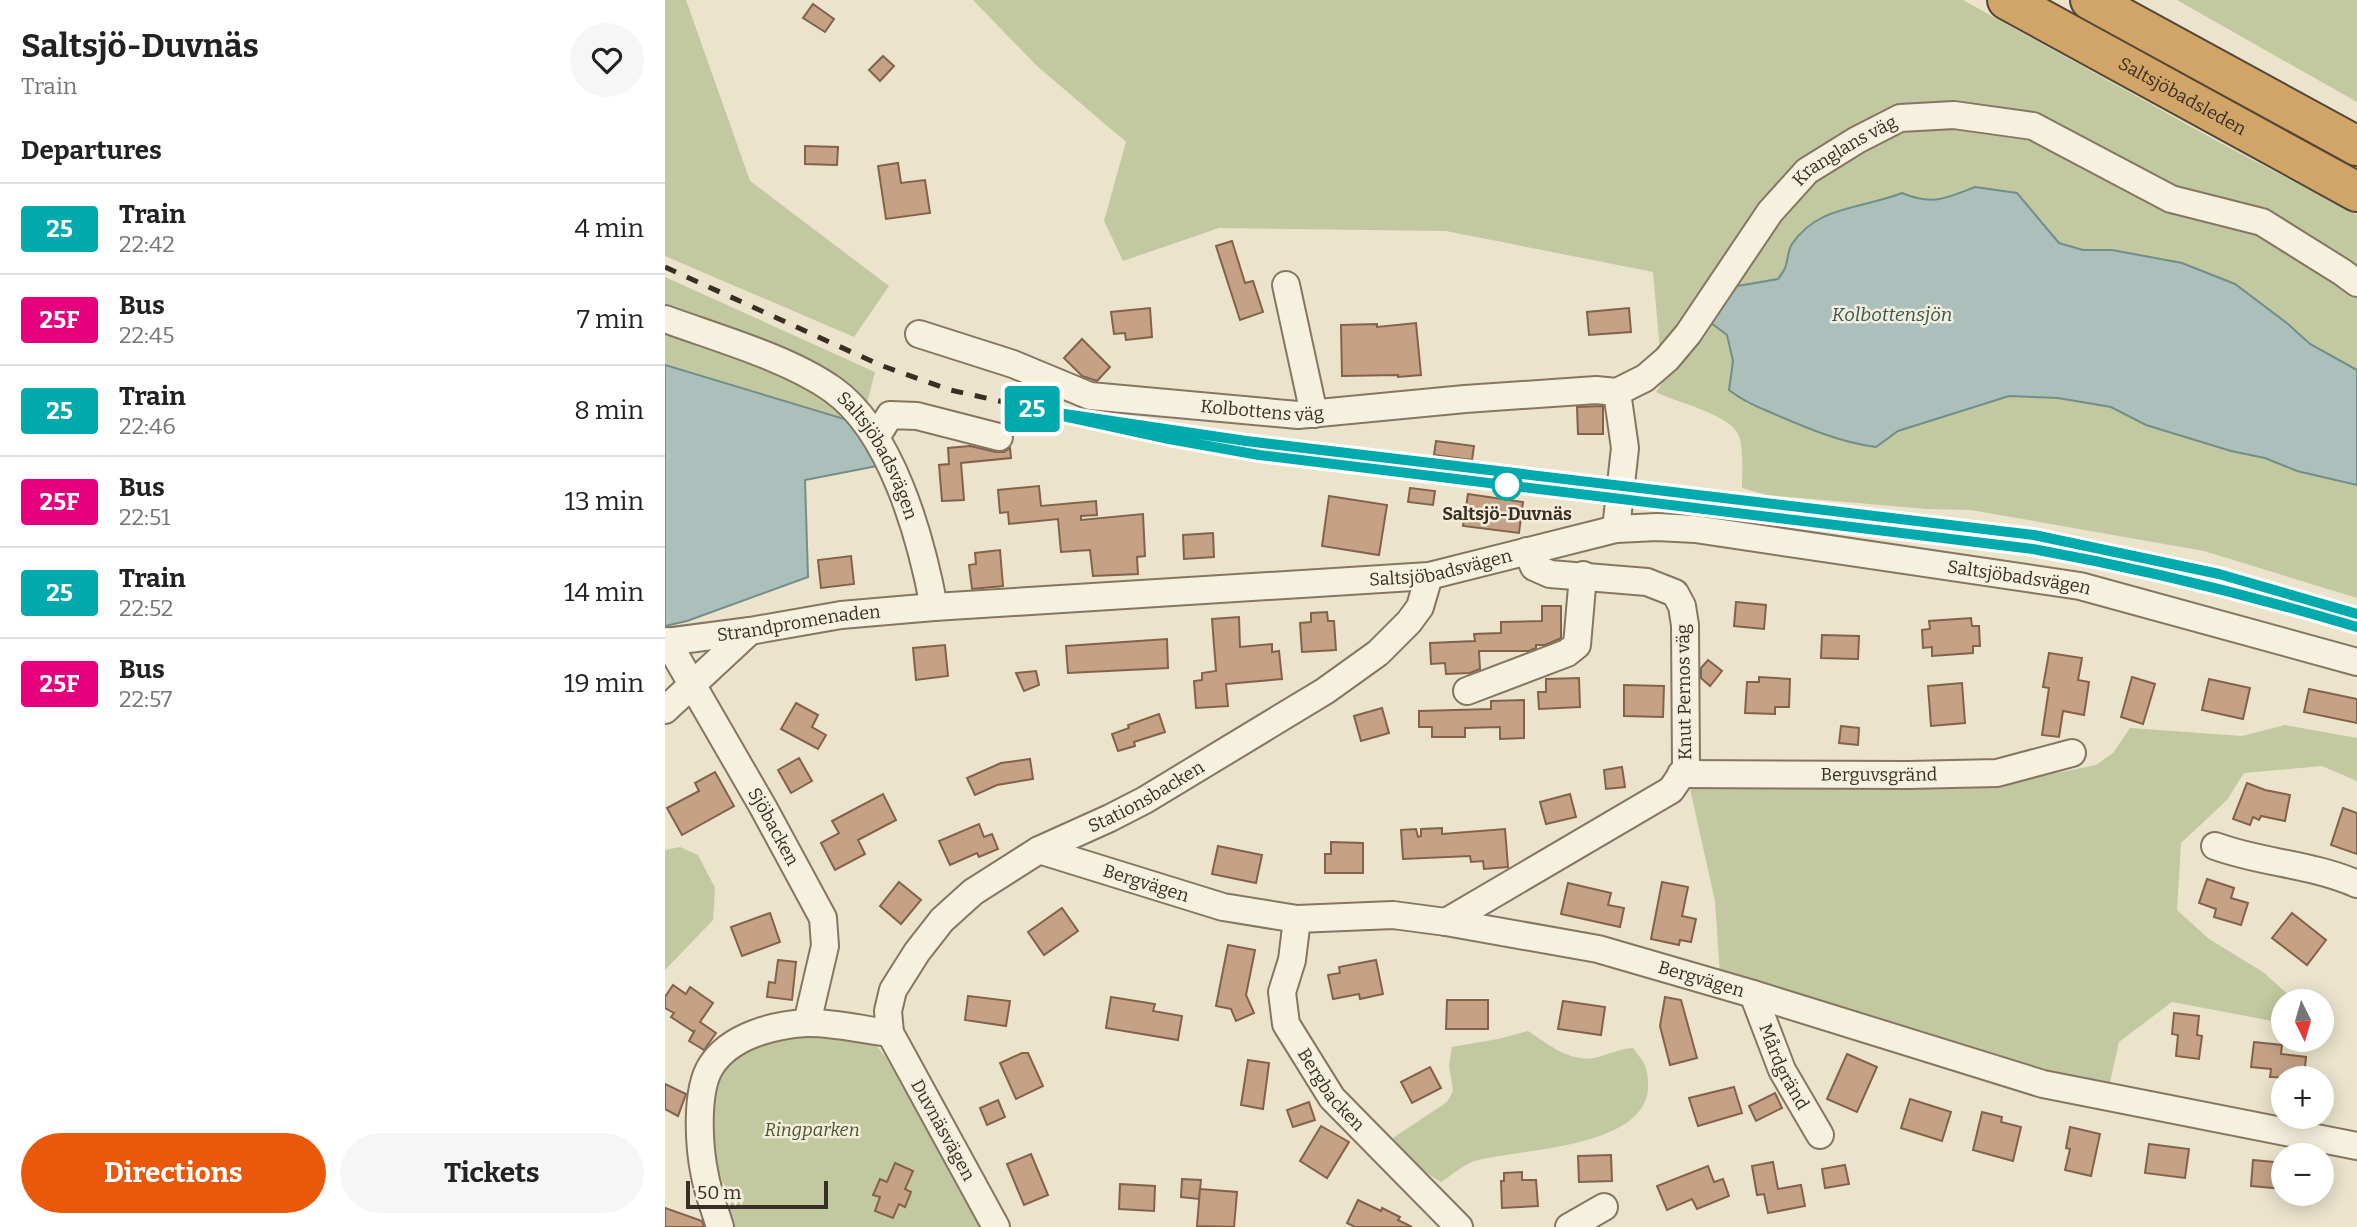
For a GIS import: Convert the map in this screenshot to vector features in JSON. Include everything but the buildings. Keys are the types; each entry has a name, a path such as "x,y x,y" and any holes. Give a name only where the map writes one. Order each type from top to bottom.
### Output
{"highway":[{"name":"Saltsjöbadsleden","path":"2007,0 2357,192"},
{"path":"2090,0 2357,146"}],"street":[{"name":"Kranglans väg","path":"1617,392 1645,378 1667,359 1688,334 1770,212 1807,171 1857,140 1900,118 1954,115 2033,126 2171,199 2262,222 2357,284"},
{"path":"1286,285 1314,414"},
{"name":"Saltsjöbadsvägen","path":"665,319 801,370 833,390 853,407 877,436 893,468 918,540 934,607 1429,576 1616,529 1657,527 1695,529 2080,586 2357,662"},
{"name":"Kolbottens väg","path":"919,334 1013,364 1090,396 1299,415 1465,399 1596,390 1617,392"},
{"path":"1616,529 1625,448 1617,392"},
{"path":"877,436 890,415 917,416 999,437"},
{"name":"Knut Pernos väg","path":"1446,922 1671,790 1686,768 1685,625 1682,606 1675,593 1647,582 1550,574 1534,567 1527,551"},
{"path":"1467,691 1567,653 1577,645 1583,575"},
{"name":"Stationsbacken","path":"890,1033 888,1011 893,990 941,920 972,892 1039,850 1145,800 1325,691 1378,653 1409,622 1420,607 1429,576"},
{"name":"Strandpromenaden","path":"666,642 841,615 934,607"},
{"path":"665,710 750,631"},
{"name":"Sjöbacken","path":"666,642 694,684 823,918 825,946 807,1023"},
{"name":"Berguvsgränd","path":"1681,774 1997,773 2072,753"},
{"path":"2215,846 2236,854 2284,863 2357,884"},
{"name":"Bergvägen","path":"1039,850 1223,907 1297,919 1392,915 1598,949 2043,1084 2357,1146"},
{"name":"Bergbacken","path":"1297,919 1292,960 1282,992 1286,1024 1332,1098 1459,1227"},
{"name":"Mårdgränd","path":"1752,994 1782,1070 1821,1135"},
{"path":"720,1227 705,1177 701,1145 704,1088 711,1066 726,1049 747,1037 776,1027 807,1023 890,1033"},
{"name":"Duvnäsvägen","path":"890,1033 996,1227"},
{"path":"1569,1227 1604,1207"}],"green space":[{"path":"665,0 686,0 750,181 889,286 854,337 665,256"},
{"path":"973,0 1963,0 2217,141 2357,215 2357,271 2177,193 2034,118 1904,110 1763,207 1660,351 1653,272 1446,231 1219,228 1123,261 1104,221 1126,142 1037,66"},
{"path":"2177,0 2357,0 2357,102"},
{"path":"1954,122 2030,135 2167,209 2265,238 2357,295 2357,370 2310,344 2235,284 2182,263 2112,250 2083,250 2059,243 2039,217 1976,187 1931,200 1902,193 1826,215 1801,231 1791,246 1787,263 1778,279 1726,288 1809,181 1903,125"},
{"path":"665,277 875,372 866,407 665,307"},
{"path":"1711,323 1727,335 1746,403 1876,447 1898,431 2009,396 2058,398 2111,407 2146,425 2231,451 2265,458 2297,471 2357,485 2357,598 2204,551 1971,510 1926,509 1767,495 1742,488 1741,445 1738,434 1732,427 1713,414 1656,392 1696,335"},
{"path":"665,328 792,375 861,424 665,365"},
{"path":"2285,725 2357,738 2357,781 2322,766 2244,773 2227,800 2181,843 2177,910 2209,939 2263,972 2282,989 2271,989 2271,1021 2172,1002 2119,1042 2109,1087 1910,1034 1720,975 1715,901 1689,784 1997,785 2096,765 2113,753 2130,728 2242,736"},
{"path":"680,847 698,855 715,888 713,920 665,970 665,850"},
{"name":"Ringparken","path":"803,1031 875,1044 885,1056 982,1227 734,1227 721,1178 713,1177 711,1110 717,1076 724,1062 739,1048"},
{"path":"1528,1031 1567,1055 1585,1059 1633,1048 1643,1062 1647,1074 1648,1086 1642,1107 1627,1122 1606,1134 1551,1148 1478,1160 1463,1166 1441,1182 1415,1166 1393,1138 1447,1102 1453,1091 1449,1065 1452,1047"}],"water":[{"name":"Kolbottensjön","path":"1975,187 2017,193 2059,243 2083,250 2112,250 2182,263 2235,284 2310,344 2357,370 2357,485 2297,471 2265,458 2231,451 2146,425 2111,407 2058,398 2009,396 1898,431 1876,447 1849,442 1811,429 1755,406 1729,390 1733,361 1727,335 1711,323 1726,288 1778,279 1785,269 1792,244 1803,231 1828,215 1902,193 1931,200"},
{"path":"665,365 861,424 877,466 805,480 808,577 687,621 665,626"}],"railway":[{"path":"665,267 880,365 950,390 1169,439 1259,455 2033,549 2196,583 2357,627"},
{"path":"1204,435 1707,498 2034,535 2219,574 2357,614"}],"train":[{"name":"25","path":"2357,614 2219,574 2034,535 1246,441 1031,409 1169,439 1259,455 2033,549 2109,562 2216,587 2357,627"}],"place":[{"name":"Saltsjö-Duvnäs","path":"1507,485"}]}
